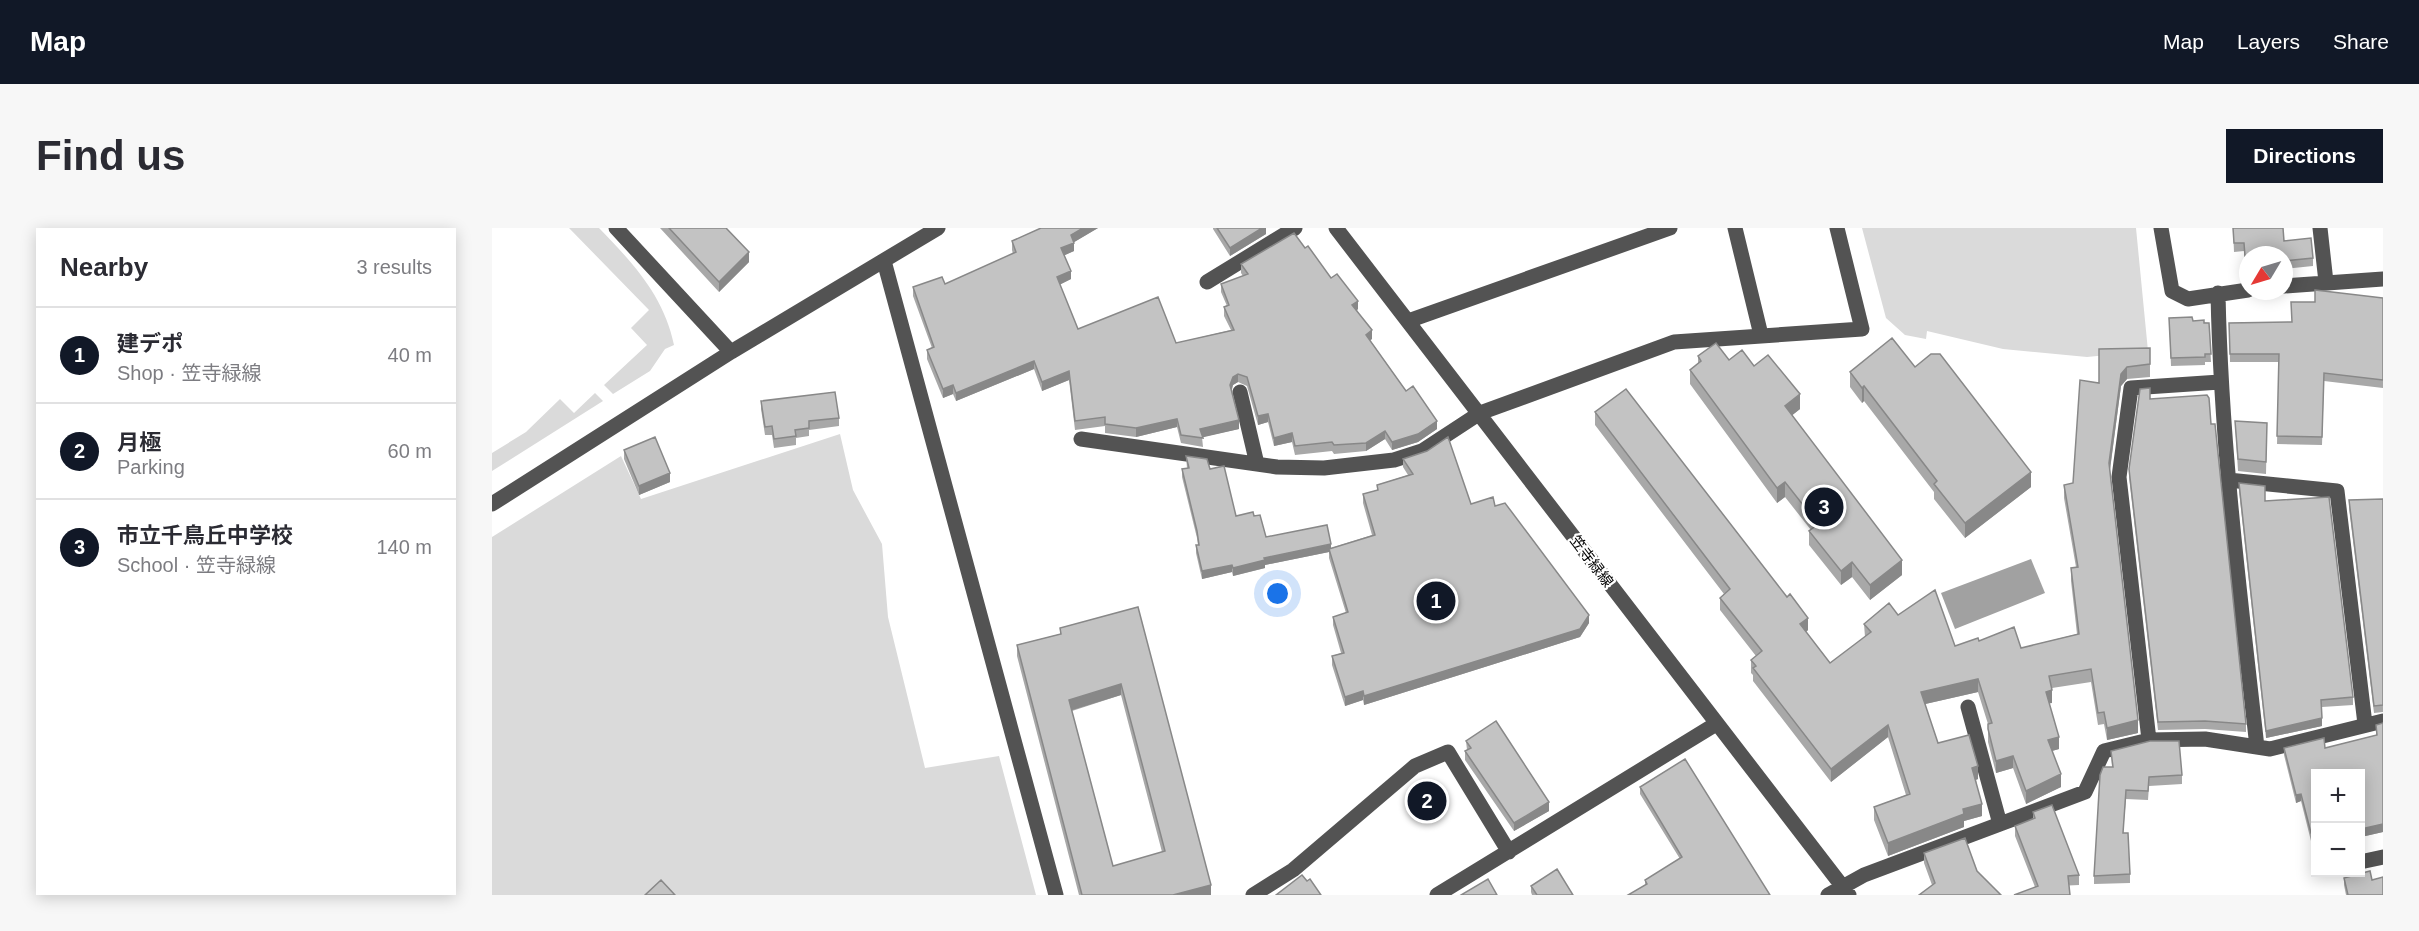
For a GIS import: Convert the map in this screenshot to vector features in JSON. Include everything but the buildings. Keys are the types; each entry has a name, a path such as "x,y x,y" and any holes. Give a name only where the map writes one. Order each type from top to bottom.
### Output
{"street":[{"path":"616,228 731,352"},
{"path":"492,504 731,352 938,228"},
{"path":"1207,282 1295,228"},
{"name":"笠寺緑線","path":"1336,228 1846,891"},
{"path":"1408,321 1670,228"},
{"path":"1735,228 1761,335"},
{"path":"1081,439 1277,467 1323,468 1394,460 1422,451 1480,413 1674,342 1862,329 1837,228"},
{"path":"2161,228 2172,291 2188,299 2239,291"},
{"path":"2320,228 2326,282"},
{"path":"884,261 1056,895"},
{"path":"2293,285 2383,279"},
{"path":"2218,293 2220,382 2228,480 2257,747"},
{"path":"2149,740 2119,477 2131,388 2220,382"},
{"path":"1240,392 1257,464"},
{"path":"2228,480 2337,491 2365,724"},
{"path":"1968,707 2000,824"},
{"path":"1828,895 1846,891 2000,824 2085,792 2104,750 2149,740 2205,738 2270,749 2383,721"},
{"path":"1437,895 1716,724"},
{"path":"1253,895 1293,870 1415,766 1448,752 1509,852"},
{"path":"2365,861 2383,857"}],"shaded area":[{"path":"569,228 599,228 624,254 655,296 663,311 674,345 665,349 650,371 613,394 604,385 647,345 631,328 649,310"},
{"path":"1862,228 2136,228 2148,351 2087,357 2003,349 1927,331 1926,339 1905,335 1886,318"},
{"path":"595,393 603,401 492,471 492,453 526,432 560,399 574,413"},
{"path":"840,434 853,490 882,544 888,617 925,768 999,756 1036,895 492,895 492,537 621,456 641,499"},
{"path":"2031,559 2045,593 1955,629 1941,593"}],"place":[{"name":"市立千鳥丘中学校","path":"1824,507"},
{"name":"建デポ","path":"1436,601"},
{"name":"月極","path":"1427,801"}]}
